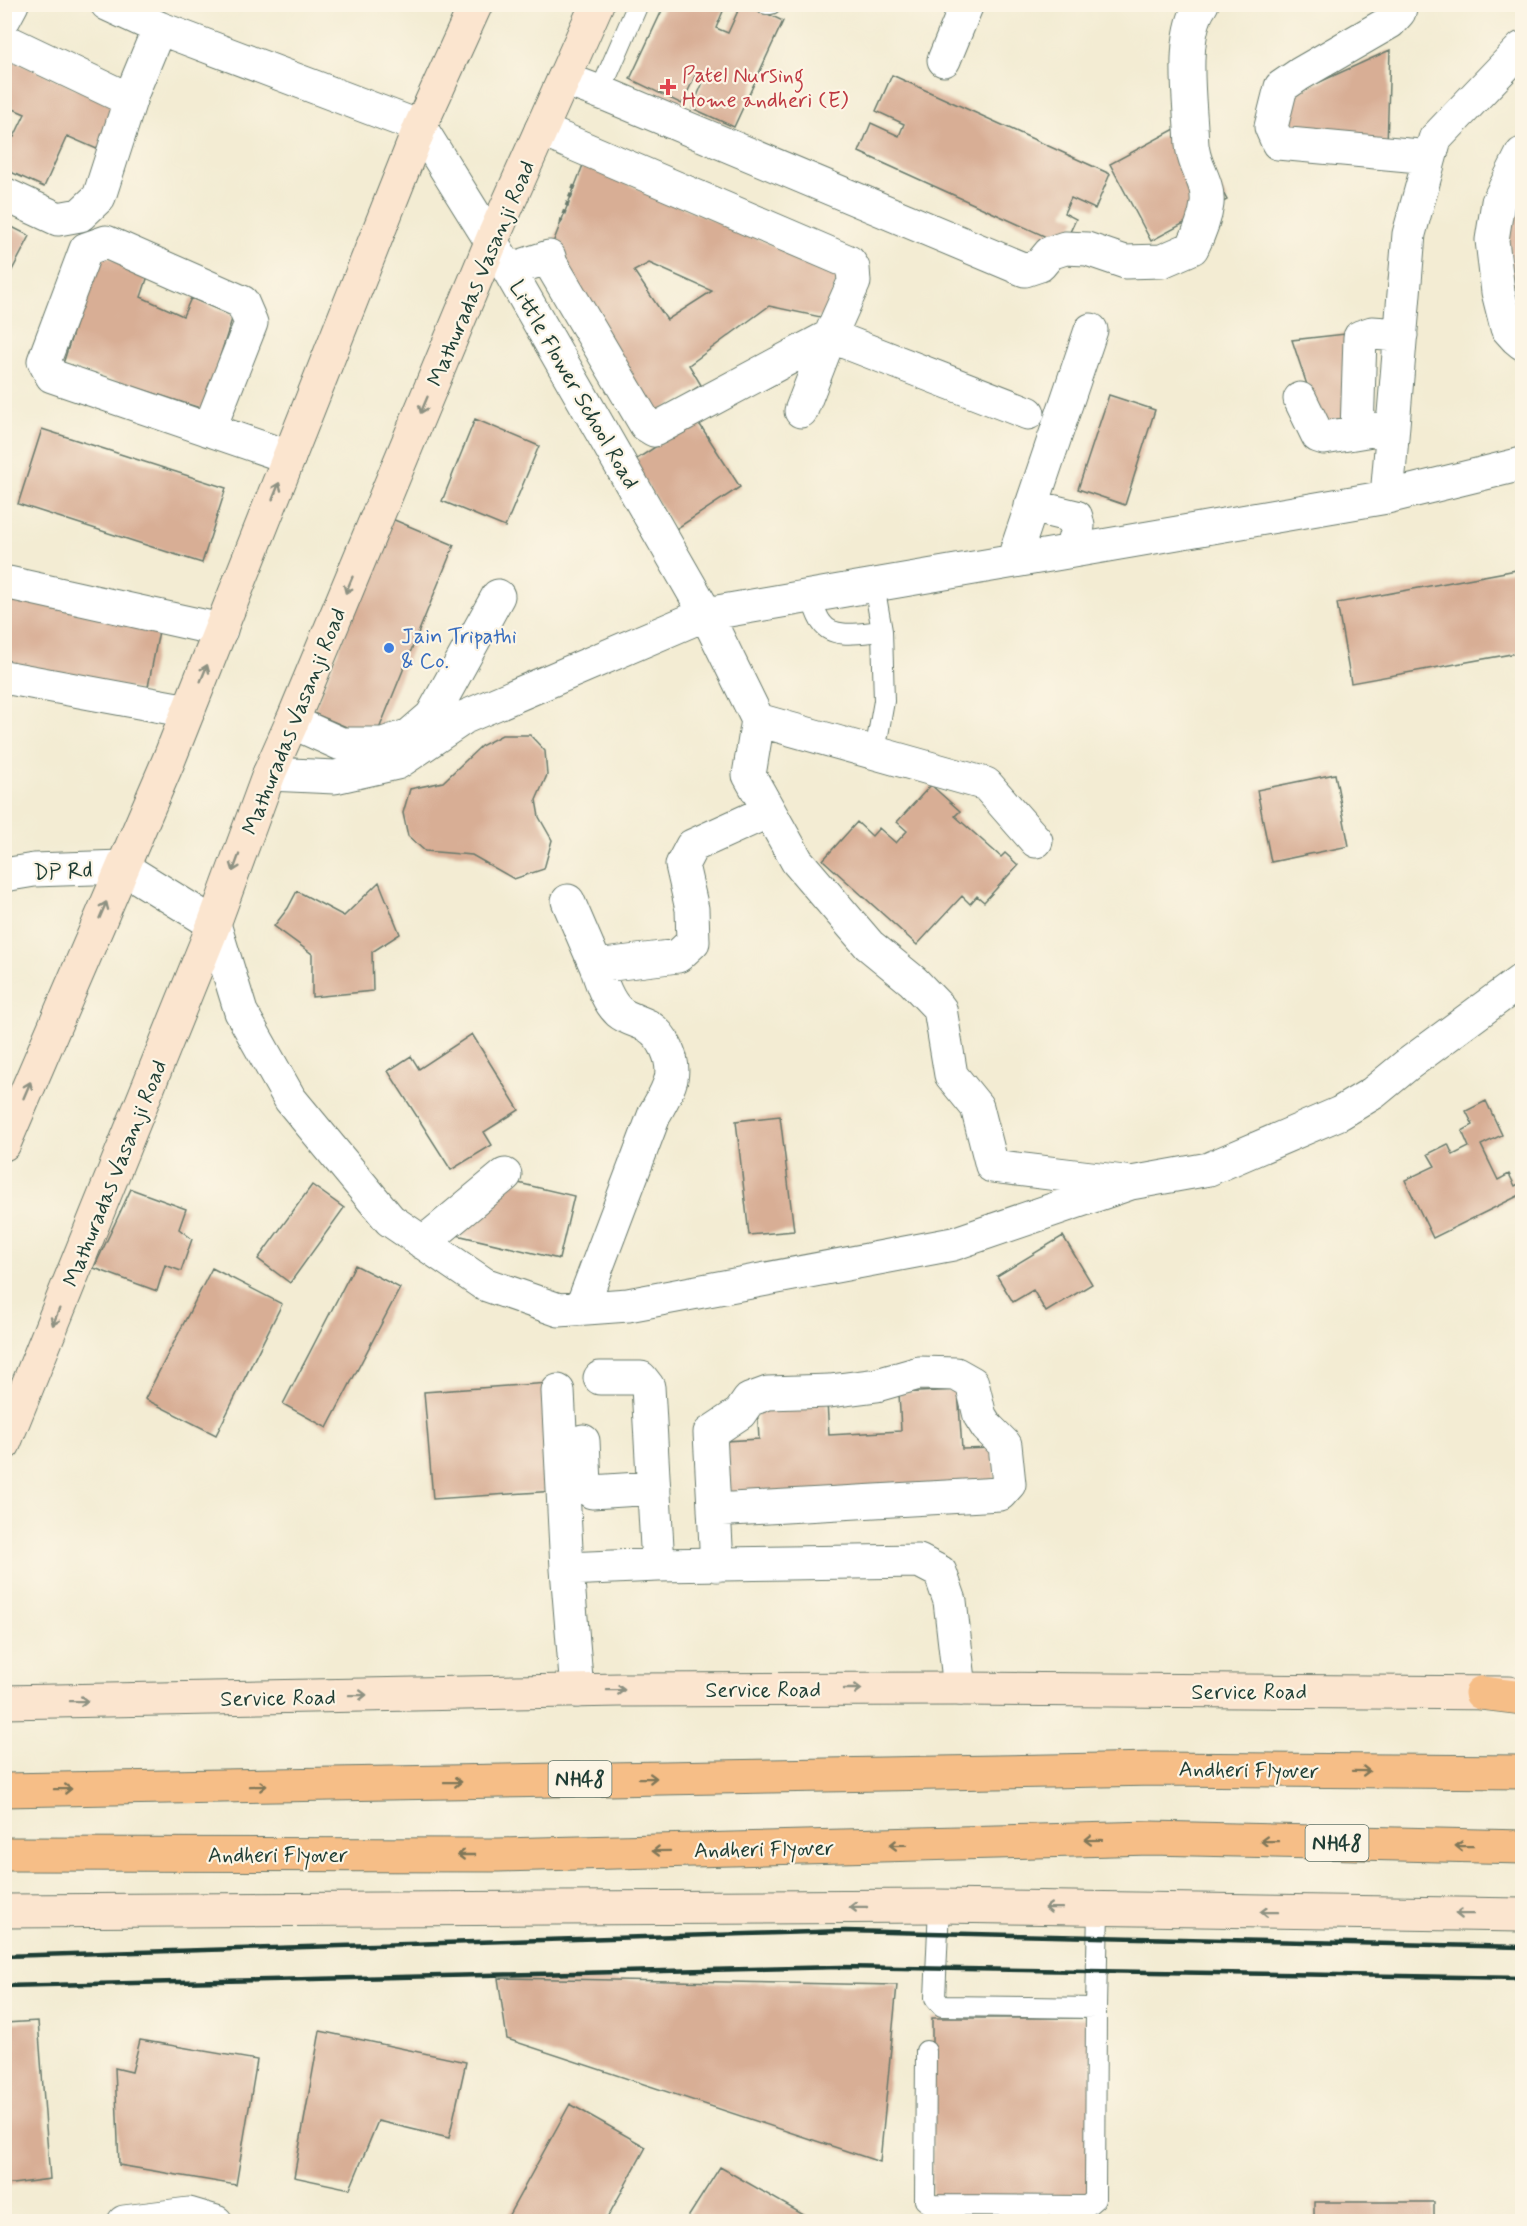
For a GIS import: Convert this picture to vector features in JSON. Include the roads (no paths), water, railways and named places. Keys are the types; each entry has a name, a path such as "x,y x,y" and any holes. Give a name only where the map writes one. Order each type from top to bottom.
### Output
{"highway":[{"path":"1482,1693 1522,1698"},
{"name":"Andheri Flyover","path":"4,1790 1156,1768 1522,1772"},
{"name":"Andheri Flyover","path":"4,1854 498,1855 1151,1838 1522,1847"}],"street":[{"path":"4,19 12,4"},
{"path":"107,4 159,28 420,126"},
{"path":"4,1144 168,762 420,126 476,4"},
{"name":"Mathuradas Vasanji Road","path":"4,1444 214,924 268,774 292,722 492,240 597,4"},
{"path":"944,60 968,4"},
{"path":"1401,4 1399,12 1390,22 1299,74 1281,87 1271,127 1278,143 1430,157"},
{"path":"564,79 1025,270 1040,265 1050,253 1065,248 1087,249 1125,262 1162,261 1192,248 1200,231 1207,204 1206,184 1193,152 1187,84 1192,7"},
{"path":"4,194 58,219 80,215 99,197 130,100 159,28"},
{"path":"4,40 130,100"},
{"path":"1387,497 1409,234 1435,139 1522,48"},
{"name":"Little Flower School Road","path":"420,126 492,240 706,614 759,720"},
{"path":"541,130 849,262 853,268 854,282 801,411"},
{"path":"1522,154 1498,202 1492,240 1498,292 1508,328 1522,343"},
{"path":"209,430 251,323 242,302 106,242 86,249 44,361 52,376 209,430 289,457"},
{"path":"509,270 549,257 551,264 650,429 660,428 830,336 1028,413"},
{"path":"1013,561 1091,330"},
{"path":"1358,432 1360,337 1372,333 1401,334"},
{"path":"1300,399 1318,436 1324,438 1393,426"},
{"path":"268,774 335,777 397,763 465,717 706,614 1387,497 1522,464"},
{"path":"1031,506 1076,517 1078,526 1071,551"},
{"path":"4,585 9,583 221,630"},
{"path":"292,722 341,744 383,744 410,735 432,716 498,596"},
{"path":"4,677 188,711"},
{"path":"1036,841 986,784 759,720 750,775 797,861 862,936 913,981 940,1009 951,1075 977,1107 992,1166 1131,1183"},
{"path":"596,966 678,956 693,942 692,909 682,865 692,846 769,811"},
{"path":"122,867 214,924 241,1012 291,1099 390,1220 484,1284 559,1310 628,1305 953,1244 1131,1183 1209,1169 1340,1113 1373,1093 1522,980"},
{"name":"DP Rd","path":"4,875 34,870 122,867"},
{"path":"568,901 603,988 618,1011 648,1026 663,1039 670,1060 671,1077 665,1095 655,1113 581,1309"},
{"path":"423,1242 505,1175"},
{"path":"714,1510 1000,1494 1009,1484 1005,1445 987,1427 980,1416 972,1383 956,1374 919,1373 877,1385 830,1392 768,1393 749,1400 740,1413 710,1433 714,1510 717,1565"},
{"path":"580,1386 641,1378 648,1387 658,1565"},
{"path":"580,1386 585,1484 592,1492 654,1488"},
{"path":"577,1691 567,1569 580,1386"},
{"path":"567,1569 658,1565 919,1561 940,1572 950,1601 960,1689"},
{"name":"Service Road","path":"4,1702 577,1691 960,1689 1522,1692"},
{"path":"4,1911 939,1906 1522,1915"},
{"path":"124,2222 189,2214 216,2222"}],"lane":[{"path":"600,92 638,4"},
{"path":"766,4 771,4"},
{"path":"874,585 882,631 884,701 875,752"},
{"path":"811,596 822,625 832,632 849,634 882,631"},
{"path":"939,1906 935,1998 942,2006 1096,2008"},
{"path":"926,2051 925,2200 932,2205 1087,2206 1095,2199 1098,1909"}],"railway":[{"path":"4,1956 845,1931 1522,1947"},
{"path":"4,1986 841,1967 1522,1978"}],"place":[{"name":"Patel Nursing Home andheri (E)","path":"668,87"},
{"name":"Jain Tripathi & Co.","path":"389,648"}]}
